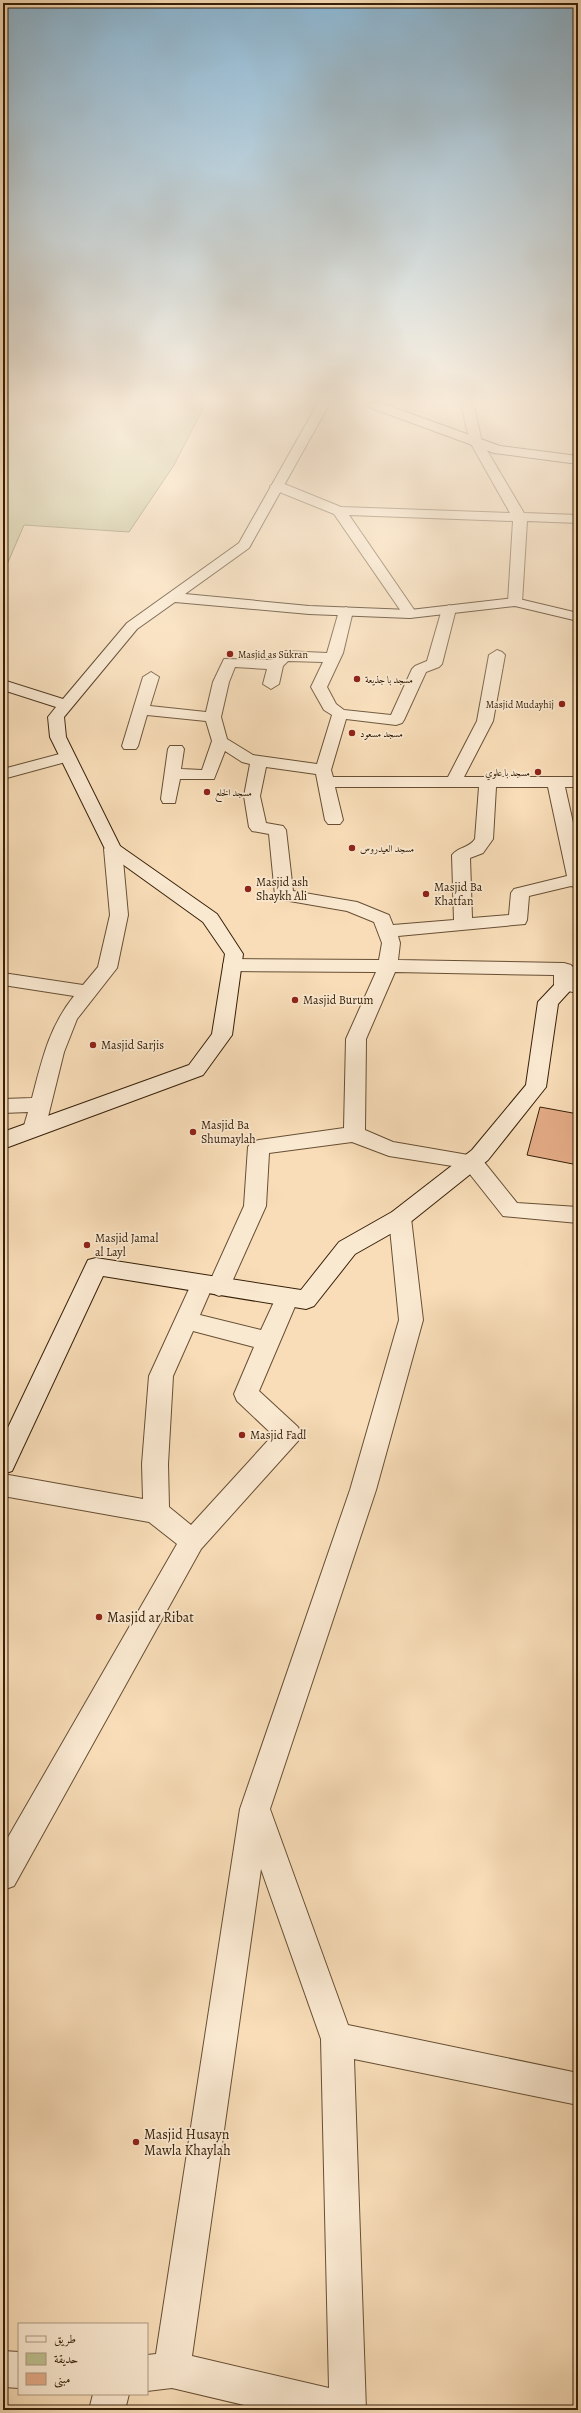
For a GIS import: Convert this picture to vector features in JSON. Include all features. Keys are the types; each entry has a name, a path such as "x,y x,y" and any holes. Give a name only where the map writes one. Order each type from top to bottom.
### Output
{"street":[{"path":"34,1129 54,1052 68,1017 107,968 119,915 113,849 58,737 56,717 132,626 170,597 244,545 260,516"},
{"path":"342,516 410,614"},
{"path":"458,516 578,519"},
{"path":"515,602 520,518"},
{"path":"170,597 346,611 410,614 515,602 578,617"},
{"path":"346,611 333,658 319,687 330,707 340,714 396,720 420,669 434,664 449,609"},
{"path":"454,782 485,721 497,655"},
{"path":"271,684 276,665 284,656 333,658"},
{"path":"172,774 208,775 220,741 213,716 221,682 229,662 276,665"},
{"path":"130,746 150,677"},
{"path":"3,684 66,705"},
{"path":"141,710 213,716"},
{"path":"334,820 324,776 340,714"},
{"path":"220,741 248,759 259,760 324,776 454,782 578,782"},
{"path":"169,799 176,749"},
{"path":"3,774 67,757"},
{"path":"259,760 252,796 258,827 277,830 284,895 351,906 382,919 391,943 388,966 356,1039 354,1134"},
{"path":"463,925 461,855 477,850 484,839 488,782"},
{"path":"386,931 518,920 520,893 578,881 555,782"},
{"path":"3,1142 34,1129 196,1070 222,1035 234,954 210,918 113,849"},
{"path":"3,1464 96,1266 306,1300 346,1248 400,1218 480,1155 536,1087 548,1002 573,981 564,969 232,965"},
{"path":"3,979 88,992"},
{"path":"3,1106 40,1105"},
{"path":"156,1512 155,1464 161,1376 186,1320 210,1285 255,1206 259,1147 354,1134 389,1149 472,1162 511,1210 578,1215"},
{"path":"344,2410 159,2372 255,1809 363,1490 411,1320 400,1218"},
{"path":"3,1875 192,1541 289,1434 246,1394 287,1297"},
{"path":"186,1320 268,1341"},
{"path":"3,1485 156,1512 192,1541"},
{"path":"255,1809 337,2038 348,2410"},
{"path":"337,2038 578,2089"},
{"path":"3,2369 18,2370"},
{"path":"107,2410 111,2395"}],"green space":[{"path":"3,516 140,516 129,532 24,525 6,567 3,567"}],"building":[{"path":"540,1107 578,1114 578,1165 527,1155"}],"place":[{"name":"Masjid as Sukran","path":"230,654"},
{"name":"مسجد با جذيعة","path":"357,679"},
{"name":"Masjid Mudayhij","path":"562,704"},
{"name":"مسجد مسعود","path":"352,733"},
{"name":"مسجد با علوي","path":"538,772"},
{"name":"مسجد الخلع","path":"207,792"},
{"name":"مسجد العيدروس","path":"352,848"},
{"name":"Masjid ash Shaykh Ali","path":"248,889"},
{"name":"Masjid Ba Khatfan","path":"426,894"},
{"name":"Masjid Burum","path":"295,1000"},
{"name":"Masjid Sarjis","path":"93,1045"},
{"name":"Masjid Ba Shumaylah","path":"193,1132"},
{"name":"Masjid Jamal al Layl","path":"87,1245"},
{"name":"Masjid Fadl","path":"242,1435"},
{"name":"Masjid ar Ribat","path":"99,1617"},
{"name":"Masjid Husayn Mawla Khaylah","path":"136,2142"}]}
